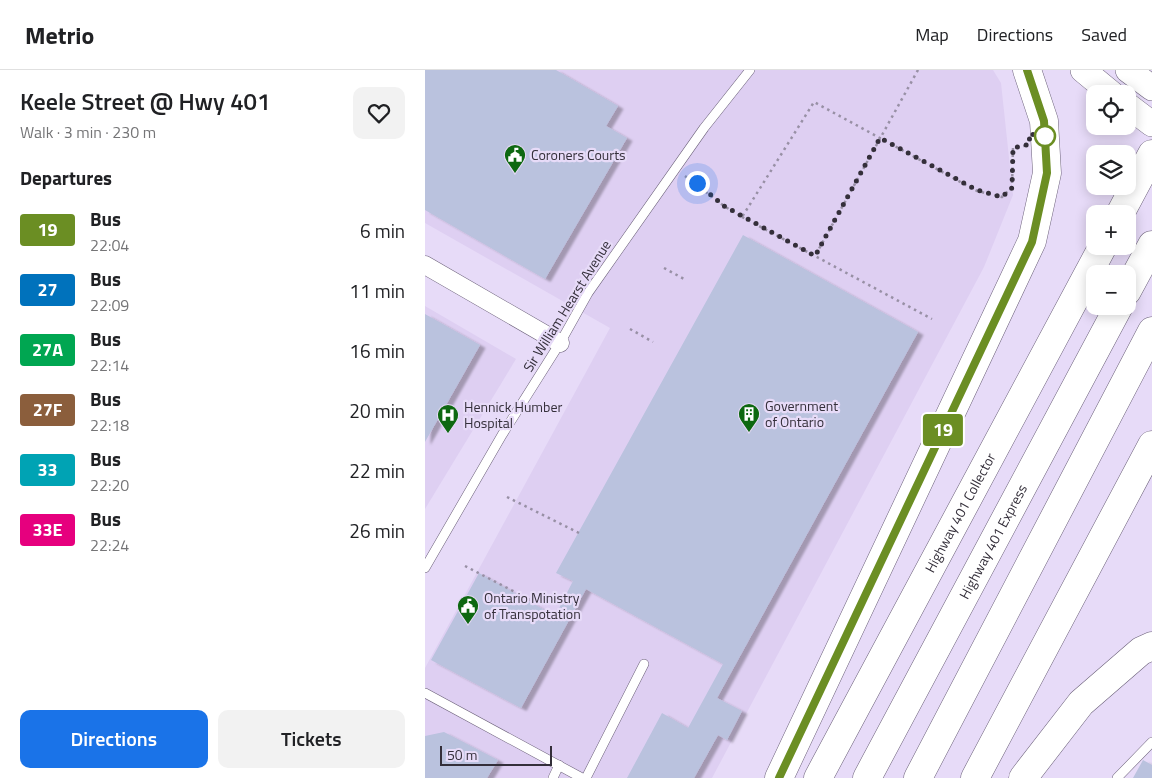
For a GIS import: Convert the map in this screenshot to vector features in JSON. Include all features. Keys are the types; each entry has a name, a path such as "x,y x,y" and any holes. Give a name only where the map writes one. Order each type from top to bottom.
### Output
{"highway":[{"path":"779,778 1032,242 1047,173 1044,121 1027,70"},
{"path":"1125,205 1152,154"},
{"path":"1136,274 1152,245"},
{"name":"Highway 401 Collector","path":"818,778 1098,255"},
{"name":"Highway 401 Express","path":"867,778 1114,315"},
{"path":"918,778 1152,331"},
{"path":"975,778 1152,445"},
{"path":"1023,778 1081,703 1141,651 1152,646"}],"main road":[{"path":"1083,70 1102,85"},
{"path":"1128,70 1152,88"},
{"path":"1136,112 1152,124"}],"street":[{"path":"425,265 560,343"}],"lane":[{"name":"Sir William Hearst Avenue","path":"425,568 502,435 560,343 588,293 704,128 750,70"},
{"path":"586,778 645,664"},
{"path":"425,693 582,778"},
{"path":"1117,778 1152,742"},
{"path":"553,778 559,765"}],"path":[{"path":"815,256 917,70"},
{"path":"742,217 814,102 977,190 1002,197 1012,188 1013,148 1030,144"},
{"path":"697,183 724,206 742,217 932,319"},
{"path":"664,268 686,280"},
{"path":"630,329 653,342"},
{"path":"507,497 579,533"},
{"path":"465,566 540,605"}],"shaded area":[{"path":"425,70 993,70 1001,83 1013,195 984,267 712,778 425,778 425,668 610,328 425,223"},
{"name":"Hennick Humber Hospital","path":"425,306 516,359 425,509"}],"building":[{"name":"Coroners Courts","path":"425,70 556,70 618,106 606,126 627,138 545,279 425,210"},
{"name":"Government of Ontario","path":"743,235 918,332 717,698 742,711 727,740 718,735 694,778 627,778 662,713 688,728 723,664 586,589 521,708 431,660 479,573 555,616 573,581 556,573"},
{"path":"425,314 480,345 425,442"},
{"path":"444,732 498,760 487,778 425,778 425,736"},
{"path":"1143,760 1152,765 1152,778 1133,778"}],"bus line":[{"name":"19","path":"779,778 1032,242 1047,173 1044,121 1034,86 1027,70"}],"place":[{"name":"Coroners Courts","path":"515,174"},
{"name":"Government of Ontario","path":"749,433"},
{"name":"Hennick Humber Hospital","path":"448,434"},
{"name":"Ontario Ministry of Transpotation","path":"468,625"}],"route":[{"path":"697,183 724,206 815,256 880,138 977,190 1002,197 1012,188 1013,148 1030,144 1029,134 1045,136"}]}
